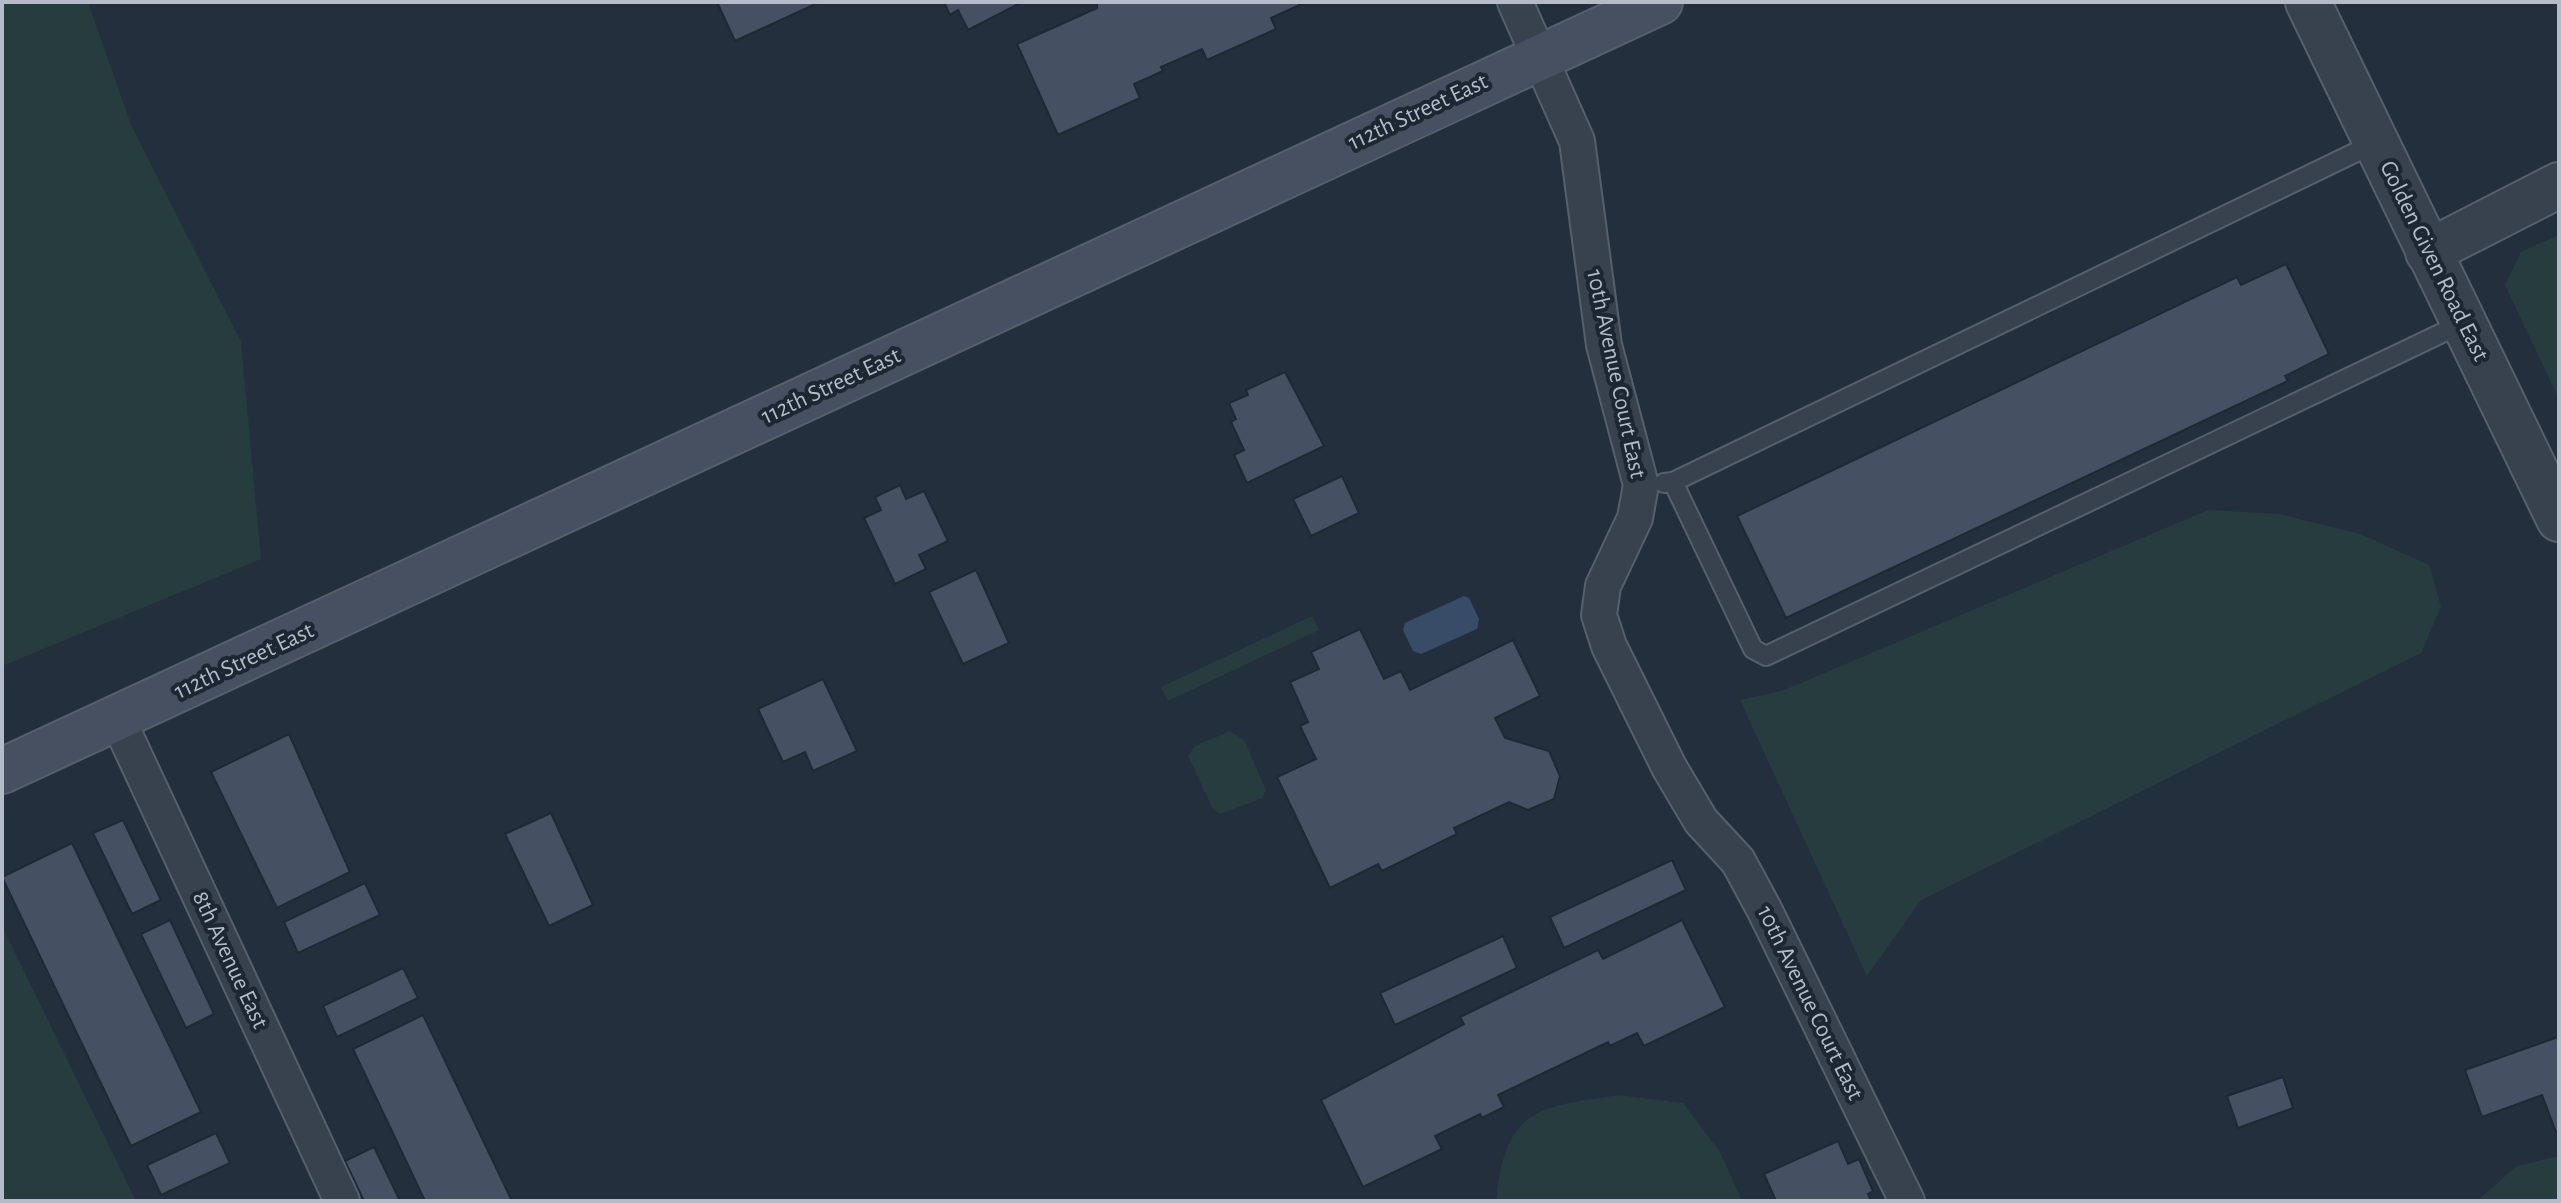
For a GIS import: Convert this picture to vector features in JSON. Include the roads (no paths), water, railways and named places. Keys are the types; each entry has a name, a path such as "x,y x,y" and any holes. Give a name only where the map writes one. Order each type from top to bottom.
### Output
{"main road":[{"name":"112th Street East","path":"2,771 118,720 1540,55 1660,2"}],"street":[{"name":"10th Avenue Court East","path":"1515,2 1577,141 1604,345 1657,483 1635,518 1603,586 1599,615 1609,646 1677,781 1701,821 1738,861 1764,909 1907,1201"},
{"name":"Golden Given Road East","path":"2308,2 2559,519"},
{"path":"2428,252 2559,185"},
{"name":"8th Avenue East","path":"118,720 342,1201"}],"lane":[{"path":"2375,143 1657,483 1753,649 1766,656 2465,322"}],"water":[{"path":"1464,596 1469,598 1479,619 1477,629 1421,654 1413,651 1403,630 1405,623"}]}
